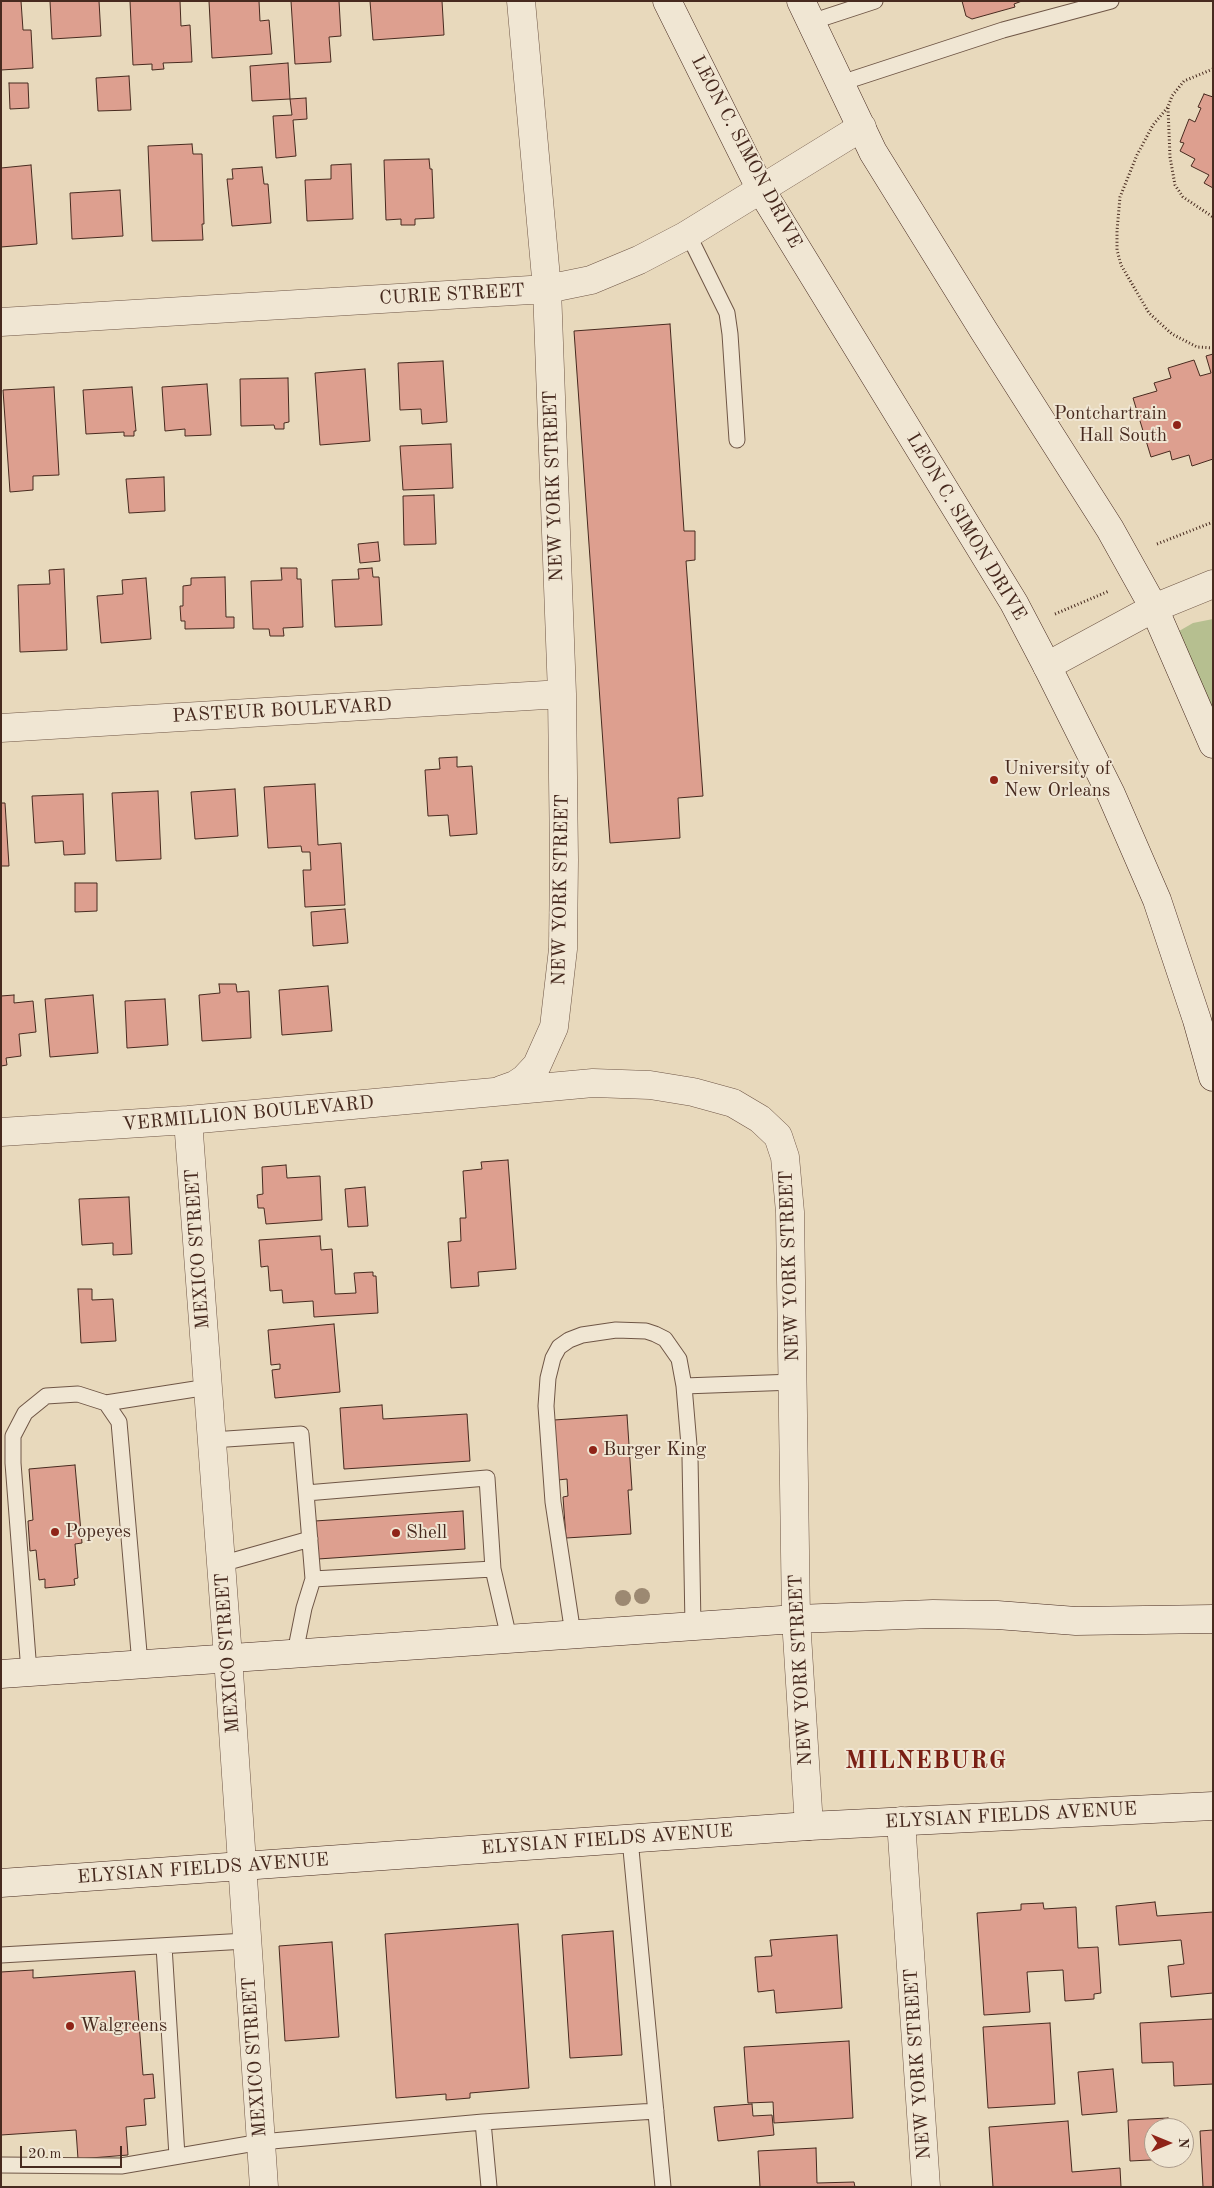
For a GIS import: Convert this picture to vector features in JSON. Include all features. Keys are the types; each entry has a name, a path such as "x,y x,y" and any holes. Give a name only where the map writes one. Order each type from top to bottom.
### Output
{"street":[{"name":"NEW YORK STREET","path":"494,1093 515,1085 524,1079 537,1065 554,1027 563,949 562,694 547,289 521,1"},
{"name":"LEON C. SIMON DRIVE","path":"667,1 761,190 1014,603 1047,666 1111,794 1156,900 1197,1020 1213,1078"},
{"path":"806,12 874,152 984,331 1110,529 1138,578 1154,608 1213,744"},
{"name":"CURIE STREET","path":"1,322 547,289 591,280 638,260 688,234 862,127"},
{"path":"1047,666 1154,608 1213,584"},
{"name":"PASTEUR BOULEVARD","path":"1,728 562,694"},
{"name":"NEW YORK STREET","path":"494,1093 593,1083 650,1085 694,1092 732,1103 760,1119 778,1136 785,1157 790,1212 796,1619 809,1826"},
{"name":"VERMILLION BOULEVARD","path":"1,1132 188,1120 494,1093"},
{"name":"MEXICO STREET","path":"188,1120 228,1657 264,2187"},
{"path":"1,1674 796,1619 934,1614 998,1615 1076,1621 1213,1619"},
{"name":"ELYSIAN FIELDS AVENUE","path":"1,1883 809,1826 1213,1806"},
{"name":"NEW YORK STREET","path":"901,1821 926,2187"}],"lane":[{"path":"806,12 875,1"},
{"path":"841,83 1003,30 1111,1"},
{"path":"688,234 727,314 737,440"},
{"path":"573,1634 552,1502 547,1448 546,1406 548,1378 553,1358 559,1347 582,1335 616,1330 646,1331 655,1334 665,1339 672,1346 679,1359 684,1386 690,1457 694,1626"},
{"path":"684,1386 794,1382"},
{"path":"30,1672 13,1463 13,1436 25,1413 46,1396 78,1394 106,1403 208,1387"},
{"path":"106,1403 120,1422 140,1664"},
{"path":"212,1440 301,1434 313,1579 304,1608 295,1653"},
{"path":"306,1493 487,1478 493,1569 510,1638"},
{"path":"221,1564 310,1539"},
{"path":"313,1579 493,1569"},
{"path":"630,1838 663,2187"},
{"path":"1,1955 246,1942"},
{"path":"164,1946 177,2156"},
{"path":"1,2165 121,2166 261,2142 484,2122 656,2111"},
{"path":"484,2122 489,2187"}],"path":[{"path":"1213,70 1184,82 1172,96 1168,107 1153,125 1125,182 1120,197 1117,250 1126,278 1149,313 1172,334 1197,347 1213,348"},
{"path":"1168,107 1170,157 1175,185 1183,197 1213,217"},
{"path":"1156,544 1213,522"},
{"path":"1026,626 1138,578"}],"green space":[{"path":"1213,619 1213,744 1167,638 1193,623"}],"building":[{"path":"1,1 21,1 23,30 31,30 33,68 1,70"},
{"path":"50,1 99,1 101,36 52,39"},
{"path":"130,1 180,1 181,26 190,25 192,62 163,63 164,69 152,70 152,64 133,65"},
{"path":"209,1 259,1 260,21 269,20 272,54 212,58"},
{"path":"291,1 339,1 341,36 329,37 331,62 295,64"},
{"path":"370,1 442,1 444,35 373,40"},
{"path":"962,1 1022,1 1014,4 1015,7 972,19 966,16"},
{"path":"288,63 290,99 252,101 250,66"},
{"path":"129,76 131,110 98,111 96,78"},
{"path":"9,83 28,83 29,108 10,109"},
{"path":"1204,94 1213,97 1213,188 1204,183 1209,175 1191,166 1195,159 1180,151 1184,143 1180,142 1189,119 1195,122 1201,108 1198,107"},
{"path":"306,98 307,119 293,120 296,156 276,158 273,116 292,115 290,99"},
{"path":"192,144 193,154 202,154 203,240 152,241 148,146"},
{"path":"429,159 430,169 432,169 434,218 415,219 415,225 401,225 401,219 386,220 384,160"},
{"path":"351,164 353,219 307,221 305,180 331,179 331,165"},
{"path":"31,165 37,244 1,247 1,168"},
{"path":"262,167 264,184 268,184 271,223 232,226 227,179 233,179 232,169"},
{"path":"120,190 123,236 72,239 70,193"},
{"path":"670,324 684,531 695,531 695,560 686,561 703,796 678,798 680,838 610,843 574,331"},
{"name":"Pontchartrain Hall South","path":"1213,354 1213,459 1192,466 1189,455 1172,460 1170,451 1151,457 1133,398 1157,391 1154,383 1171,378 1168,368 1194,360 1200,376 1211,373 1206,356"},
{"path":"443,361 447,422 422,424 421,409 400,410 398,363"},
{"path":"365,369 370,441 320,445 315,373"},
{"path":"288,378 289,422 284,423 284,429 275,429 274,425 241,426 240,379"},
{"path":"207,384 211,435 185,436 185,429 165,431 162,387"},
{"path":"54,387 59,475 33,476 33,490 10,492 3,390"},
{"path":"132,387 136,431 134,431 134,436 124,436 124,432 86,434 83,390"},
{"path":"451,444 453,488 403,490 400,446"},
{"path":"164,477 165,511 129,513 126,479"},
{"path":"434,495 436,544 404,545 403,496"},
{"path":"378,542 380,561 360,563 358,544"},
{"path":"281,568 297,568 297,579 301,579 303,627 283,628 284,636 270,636 269,629 253,629 251,581 282,580"},
{"path":"372,568 373,577 379,577 382,625 335,627 332,580 359,579 358,569"},
{"path":"64,569 67,650 20,652 18,585 50,584 49,570"},
{"path":"225,577 226,617 234,617 234,628 185,629 185,621 181,621 180,606 183,606 183,586 191,585 191,578"},
{"path":"146,578 151,639 101,643 97,596 123,594 122,580"},
{"path":"457,757 457,767 472,766 477,834 450,836 448,815 428,816 425,770 440,769 439,758"},
{"path":"315,784 318,845 341,843 345,905 305,907 303,870 311,870 310,852 302,852 301,846 268,848 264,787"},
{"path":"235,789 238,836 195,839 191,792"},
{"path":"158,791 161,859 116,861 112,793"},
{"path":"83,794 85,854 64,855 63,841 35,843 32,796"},
{"path":"1,803 5,803 9,866 1,866"},
{"path":"75,883 97,883 97,911 75,912"},
{"path":"345,909 348,943 313,946 311,912"},
{"path":"219,984 236,984 237,992 249,991 251,1038 202,1041 199,995 220,993"},
{"path":"328,986 332,1031 282,1035 279,990"},
{"path":"14,995 14,1003 33,1001 36,1032 19,1034 21,1056 6,1058 7,1065 1,1066 1,996"},
{"path":"93,995 98,1053 50,1057 45,999"},
{"path":"165,999 168,1045 127,1048 125,1001"},
{"path":"508,1160 516,1269 478,1272 479,1286 451,1288 448,1242 461,1241 460,1218 466,1218 463,1171 482,1169 481,1162"},
{"path":"286,1165 287,1178 320,1176 322,1220 266,1224 264,1208 258,1208 257,1195 263,1194 262,1167"},
{"path":"365,1187 368,1226 348,1227 345,1189"},
{"path":"129,1197 132,1254 113,1255 113,1243 82,1245 79,1199"},
{"path":"320,1236 321,1250 332,1249 335,1294 356,1293 354,1273 373,1272 373,1276 376,1276 378,1313 314,1317 313,1301 283,1303 282,1290 270,1291 268,1266 261,1267 259,1240"},
{"path":"78,1289 92,1289 92,1300 113,1299 116,1341 81,1343"},
{"path":"334,1324 340,1392 275,1398 272,1370 280,1369 280,1364 271,1365 268,1330"},
{"path":"382,1405 383,1419 467,1414 470,1461 344,1469 340,1408"},
{"name":"Burger King","path":"627,1415 632,1490 628,1490 631,1534 566,1538 563,1497 568,1496 567,1479 558,1480 554,1420"},
{"name":"Popeyes","path":"75,1465 82,1543 75,1544 78,1578 74,1579 75,1585 45,1588 45,1579 39,1580 36,1550 30,1551 28,1521 33,1520 29,1469"},
{"path":"463,1511 465,1549 318,1559 315,1521"},
{"path":"1155,1902 1157,1916 1213,1912 1213,1993 1171,1997 1168,1966 1184,1964 1181,1940 1119,1945 1116,1906"},
{"path":"1043,1903 1044,1909 1076,1907 1078,1948 1098,1947 1101,1993 1094,1994 1094,1999 1065,2001 1063,1970 1027,1972 1030,2012 984,2015 977,1913 1021,1910 1021,1904"},
{"path":"518,1924 529,2088 470,2093 470,2098 446,2100 446,2094 396,2098 385,1934"},
{"path":"613,1931 622,2055 570,2058 562,1935"},
{"path":"837,1935 842,2008 776,2013 774,1990 758,1992 755,1957 772,1956 770,1940"},
{"path":"332,1942 339,2037 285,2041 279,1946"},
{"name":"Walgreens","path":"33,1970 33,1978 135,1971 143,2075 153,2074 155,2098 144,2099 146,2125 126,2127 128,2155 78,2159 76,2130 1,2135 1,1972"},
{"path":"1213,2019 1213,2084 1174,2086 1173,2062 1142,2063 1140,2023"},
{"path":"1050,2023 1055,2104 988,2108 983,2027"},
{"path":"849,2041 853,2118 774,2123 773,2102 748,2103 744,2047"},
{"path":"1113,2069 1117,2112 1082,2115 1078,2072"},
{"path":"752,2104 753,2116 772,2115 774,2135 718,2141 714,2107"},
{"path":"1144,2119 1144,2160 1130,2161 1128,2120"},
{"path":"1068,2121 1072,2172 1120,2168 1121,2187 993,2187 989,2127"},
{"path":"1213,2130 1213,2187 1203,2187 1200,2131"},
{"path":"816,2148 817,2183 854,2182 855,2187 760,2187 758,2151"}],"place":[{"name":"Pontchartrain Hall South","path":"1177,425"},
{"name":"University of New Orleans","path":"994,780"},
{"name":"Burger King","path":"593,1450"},
{"name":"Popeyes","path":"55,1532"},
{"name":"Shell","path":"396,1533"},
{"name":"Walgreens","path":"70,2026"}],"district":[{"name":"MILNEBURG","path":"926,1762"}]}
